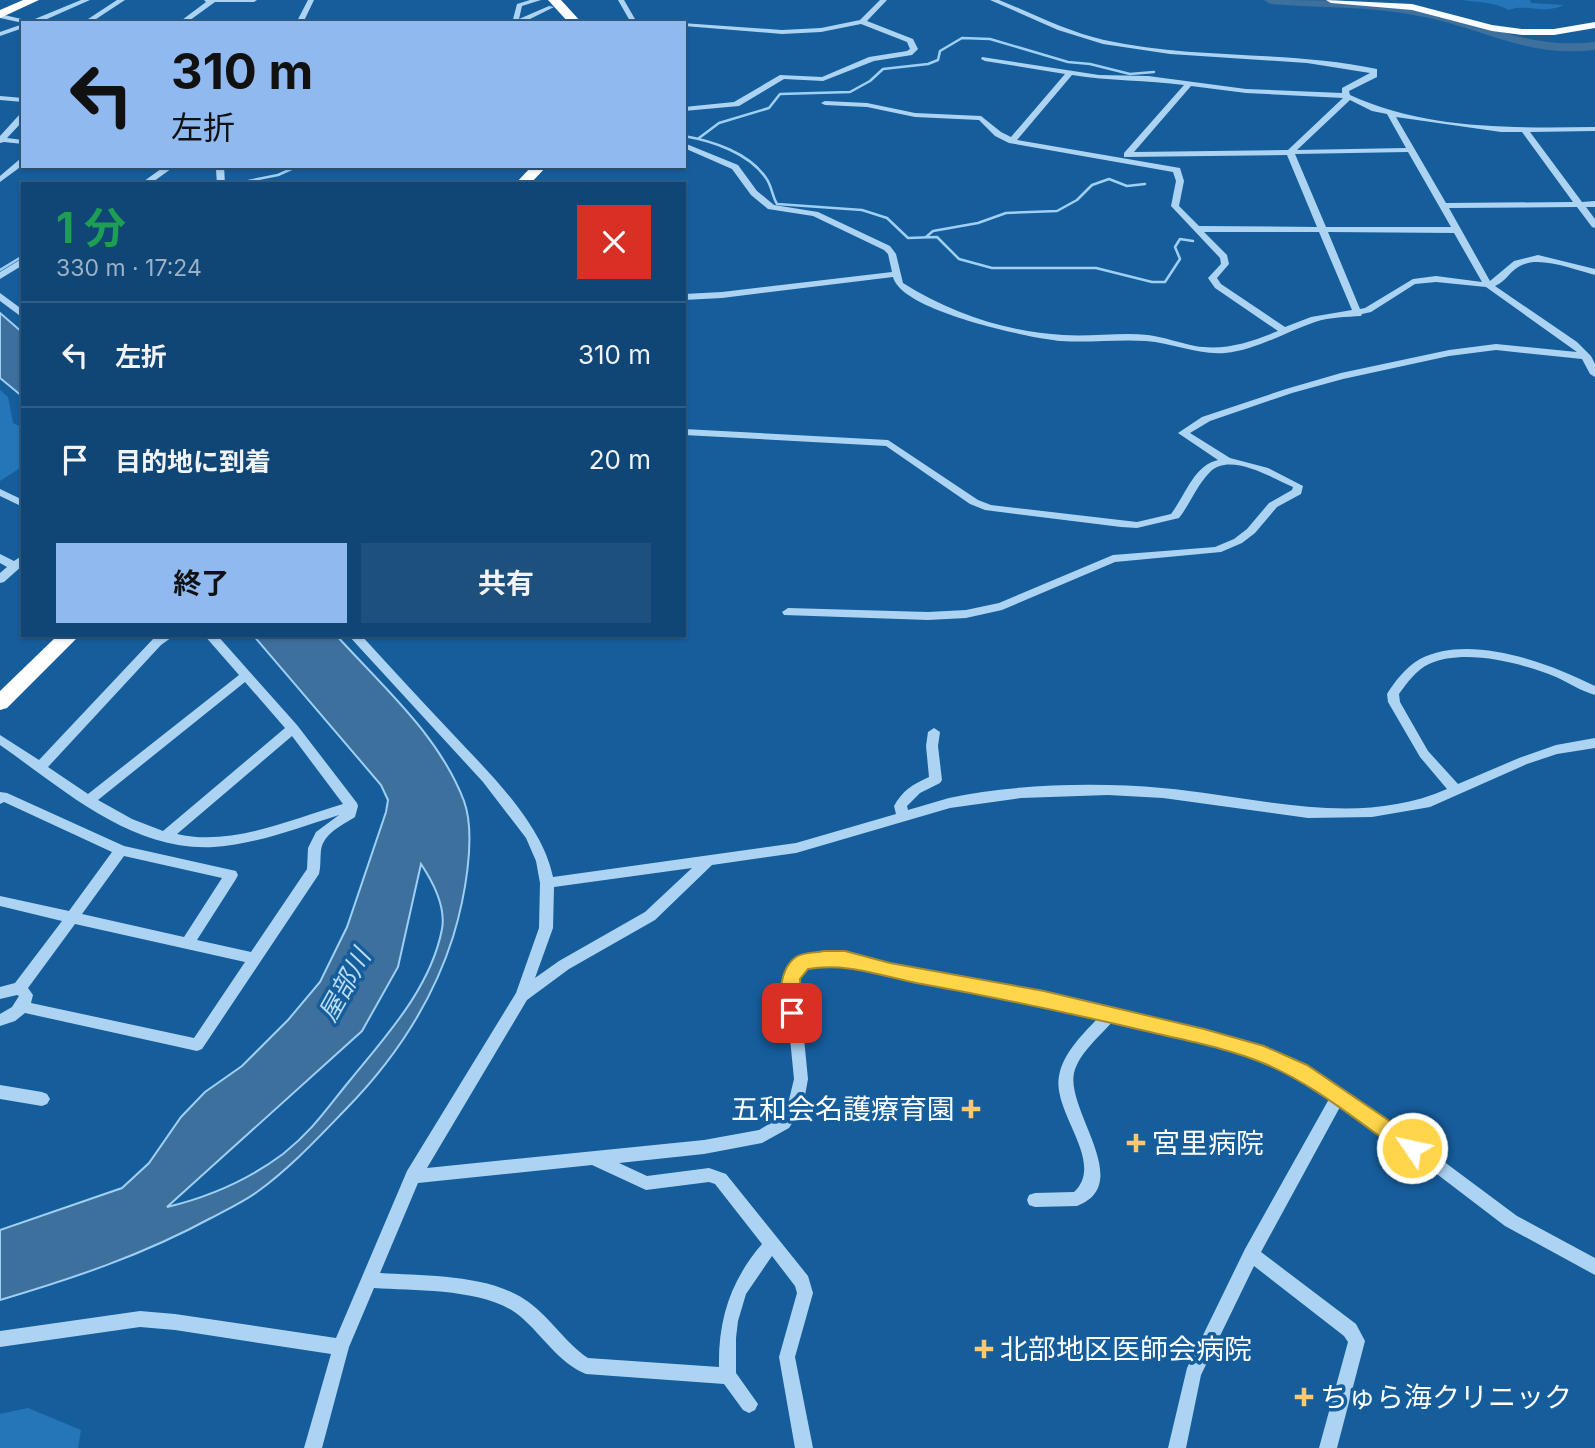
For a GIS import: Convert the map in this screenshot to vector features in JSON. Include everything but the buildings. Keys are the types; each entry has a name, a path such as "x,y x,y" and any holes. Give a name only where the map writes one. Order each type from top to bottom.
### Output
{"highway":[{"path":"0,15 33,0"},
{"path":"550,2 564,21"},
{"path":"550,2 574,21"},
{"path":"524,182 538,168"},
{"path":"535,182 549,168"},
{"path":"0,683 48,637"},
{"path":"0,703 68,637"}],"main road":[{"path":"1331,0 1412,7 1492,28 1522,32 1554,32 1595,25"}],"street":[{"path":"74,0 85,1"},
{"path":"88,21 122,0"},
{"path":"207,0 254,0"},
{"path":"184,21 212,0"},
{"path":"300,21 311,0"},
{"path":"516,21 519,5 536,0"},
{"path":"621,0 635,21"},
{"path":"862,23 884,0"},
{"path":"993,0 1105,42 1220,57 1336,63 1374,71 1374,75 1346,90 1348,96"},
{"path":"36,21 85,1"},
{"path":"520,21 538,13 550,2"},
{"path":"538,13 544,21"},
{"path":"0,15 23,21"},
{"path":"686,24 782,33 862,23 909,41 914,49 909,53 863,62 823,79 783,77 736,104 686,109"},
{"path":"0,34 21,27"},
{"path":"985,59 1069,74 1148,78 1246,91 1348,96 1390,113 1424,121 1525,131 1595,129"},
{"path":"1012,141 1069,74"},
{"path":"1127,155 1189,84"},
{"path":"1290,152 1348,96"},
{"path":"0,98 21,100"},
{"path":"825,103 867,105 915,115 981,118 998,134 1012,141 1177,170"},
{"path":"1390,113 1488,285 1574,344 1586,356 1595,374"},
{"path":"1,139 21,118"},
{"path":"1525,131 1595,225"},
{"path":"1,139 21,142"},
{"path":"686,146 735,167 754,193 771,206 815,214 881,244 892,254 902,287 929,303 964,317 1026,333 1093,339 1148,338 1198,349 1225,350 1253,344 1314,319 1359,314 1413,282 1436,279 1488,285 1497,282 1527,258 1545,259 1595,272"},
{"path":"1127,155 1411,150"},
{"path":"1290,152 1359,314"},
{"path":"1127,155 1177,170"},
{"path":"0,180 21,163"},
{"path":"147,182 167,168"},
{"path":"1177,170 1180,181 1175,206 1224,257 1224,264 1212,278 1218,286 1283,330"},
{"path":"1443,206 1595,204"},
{"path":"1199,229 1457,230"},
{"path":"0,276 21,262"},
{"path":"686,297 896,274"},
{"path":"0,296 21,313"},
{"path":"1227,461 1183,433 1206,419 1289,391 1341,376 1448,353 1496,347 1586,356"},
{"path":"686,432 697,430 888,443 974,502 989,508 1121,524 1137,525 1175,516 1206,468 1215,462 1227,461 1257,468 1298,486 1297,492 1273,505 1251,531 1238,541 1217,550 1113,559 1002,606 966,614 928,616 788,612"},
{"path":"0,492 21,502"},
{"path":"0,558 19,562"},
{"path":"0,579 19,562"},
{"path":"41,766 157,642 166,637"},
{"path":"212,637 293,729 352,806"},
{"path":"313,1448 341,1347 413,1176 522,995 546,928 547,883 543,861 531,835 511,807 356,637"},
{"path":"1455,790 1424,754 1394,702 1393,694 1415,668 1427,660 1445,656 1489,656 1556,672 1595,691"},
{"path":"89,800 246,675"},
{"path":"165,837 293,729"},
{"path":"904,817 900,806 906,796 916,787 936,779 932,746 934,732"},
{"path":"0,739 89,800 141,829 190,842 213,842 248,836 352,806"},
{"path":"547,883 796,849 978,797 1108,790 1163,793 1308,813 1338,814 1402,808 1430,802 1523,761 1556,750 1595,743"},
{"path":"0,799 2,796 121,850 230,874 188,942"},
{"path":"23,1007 197,1045 314,870 314,847 319,835 350,814 352,806"},
{"path":"0,993 20,988 121,850"},
{"path":"522,995 564,965 650,916 709,861"},
{"path":"0,901 255,959"},
{"path":"413,1176 704,1147 762,1136 784,1124 795,1106 801,1079 790,977 803,962 845,959 890,971 1044,999 1264,1055 1300,1071 1430,1160 1511,1221 1595,1267"},
{"path":"0,1020 12,1017 23,1007 26,995 20,988"},
{"path":"1035,1200 1077,1199 1090,1185 1093,1173 1066,1088 1066,1072 1110,1015"},
{"path":"0,1092 42,1099"},
{"path":"1177,1448 1193,1374 1251,1254 1337,1098"},
{"path":"595,1159 646,1182 701,1176 720,1179 802,1282 804,1293 787,1357 804,1448"},
{"path":"749,1404 728,1376 726,1336 730,1312 757,1260 771,1245"},
{"path":"1251,1254 1350,1330 1357,1341 1328,1448"},
{"path":"368,1280 505,1296 520,1305 573,1359 586,1366 728,1376"},
{"path":"0,1339 139,1319 341,1347"}],"shaded area":[{"path":"1463,0 1530,0 1531,3 1564,5 1549,9 1509,10 1493,4"},
{"path":"0,390 8,397 13,423 21,427 21,467 0,481"},
{"path":"28,1408 81,1430 78,1448 0,1448 0,1414"}],"water":[{"path":"0,313 21,331 21,395 0,378"},
{"name":"屋部川","path":"255,637 338,637 408,712 440,754 464,801 469,832 468,869 461,906 444,961 423,1008 380,1071 314,1142 269,1183 240,1203 160,1243 81,1274 0,1300 0,1230 122,1188 149,1163 181,1117 205,1092 242,1066 288,1020 320,982 347,927 388,800 381,785","holes":["421,864 434,887 443,921 428,971 393,1027 320,1118 283,1154 256,1172 198,1198 167,1207 362,1031 398,967"]}],"waterway":[{"path":"1270,0 1401,9 1442,17 1526,44 1570,49 1595,46"},
{"path":"699,138 719,123 769,108 780,94 850,92 870,81 883,69 928,64 938,60 940,51 962,38 990,39 1068,62 1090,64 1130,74 1154,72"},
{"path":"686,136 718,145 750,162 768,181 777,204 862,210 887,218 908,238 937,237 959,259 992,268 1096,268 1152,282 1165,282 1180,259 1175,247 1180,239 1193,241"},
{"path":"243,182 278,175 294,168"},
{"path":"926,237 933,231 978,223 1006,213 1057,211 1077,200 1092,185 1109,179 1127,186 1145,184"},
{"path":"0,270 21,257"}],"place":[{"name":"五和会名護療育園","path":"971,1109"},
{"name":"宮里病院","path":"1136,1143"},
{"name":"北部地区医師会病院","path":"984,1349"},
{"name":"ちゅら海クリニック","path":"1304,1397"}],"route":[{"path":"792,1013 790,977 803,962 824,959 845,959 890,971 1044,999 1204,1037 1264,1055 1300,1071 1412,1148"}]}
